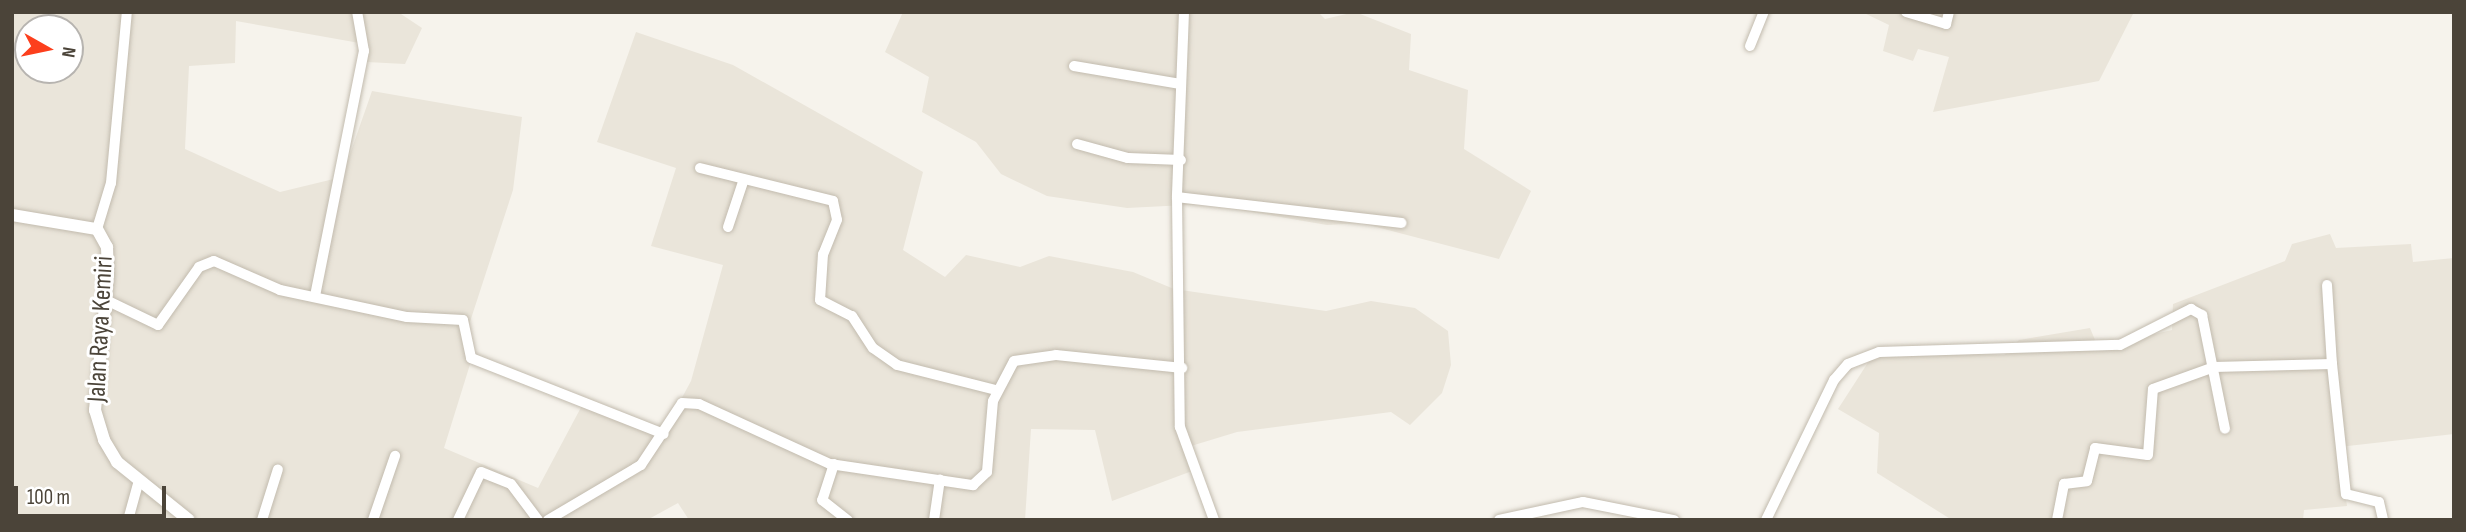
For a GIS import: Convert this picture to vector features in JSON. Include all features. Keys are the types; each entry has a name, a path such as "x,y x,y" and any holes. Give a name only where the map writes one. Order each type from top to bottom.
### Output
{"street":[{"path":"97,229 109,197 111,142 127,12"},
{"path":"315,296 364,51 357,12"},
{"path":"1184,12 1180,84 1181,160 1177,197 1182,368 1180,427 1214,520"},
{"path":"1750,46 1764,12"},
{"path":"1906,12 1946,24 1949,12"},
{"path":"1074,66 1180,84"},
{"path":"1077,144 1128,158 1181,160"},
{"path":"700,168 743,182 833,201 837,220 818,295 852,316 879,353 897,365 996,390"},
{"path":"728,228 743,182"},
{"path":"1177,197 1402,223"},
{"name":"Jalan Raya Kemiri","path":"12,215 97,229 107,247 95,410 117,462 189,520"},
{"path":"104,299 158,325 201,265 214,261 256,284 407,317 463,320 471,358 664,434"},
{"path":"2327,285 2332,364 2346,494 2379,502 2383,520"},
{"path":"1766,520 1833,380 1860,357 2120,345 2191,309 2202,315 2225,429"},
{"path":"548,520 641,465 664,434 678,407 690,402 834,464 973,485 987,472 996,390 1007,367 1033,356 1182,368"},
{"path":"2057,520 2064,484 2087,481 2095,448 2148,455 2150,391 2214,367 2332,364"},
{"path":"373,520 395,456"},
{"path":"834,464 822,500 848,520"},
{"path":"262,520 278,469"},
{"path":"458,520 481,472 511,484 538,520"},
{"path":"934,520 940,479"},
{"path":"128,520 139,480"},
{"path":"1499,520 1583,502 1674,520"}],"shaded area":[{"path":"12,12 398,12 422,28 405,64 367,62 365,44 236,21 235,63 189,66 185,149 280,192 342,177 372,91 522,117 513,190 467,331 472,358 444,448 538,488 586,398 665,429 691,381 723,265 651,246 676,168 597,142 636,32 733,65 923,172 903,250 945,277 966,255 1020,267 1049,256 1133,272 1174,289 1326,311 1371,301 1415,308 1448,331 1451,365 1442,393 1410,425 1391,412 1237,432 1191,446 1200,468 1112,501 1095,430 1031,429 1025,520 689,520 678,503 647,520 12,520"},
{"path":"903,12 1318,12 1325,19 1355,12 1411,34 1409,70 1468,90 1464,149 1531,191 1499,259 1361,223 1327,225 1205,204 1127,208 1047,196 1001,174 976,142 922,112 929,77 885,52"},
{"path":"1862,12 2134,12 2099,81 1933,112 1949,57 1918,49 1913,61 1883,51 1889,25"},
{"path":"2330,234 2336,248 2411,244 2413,262 2454,258 2454,434 2339,447 2347,506 2304,510 2303,520 1952,520 1877,473 1879,433 1838,409 1869,361 1887,351 2004,355 2019,340 2090,328 2098,347 2172,330 2173,304 2285,261 2292,244"}]}
